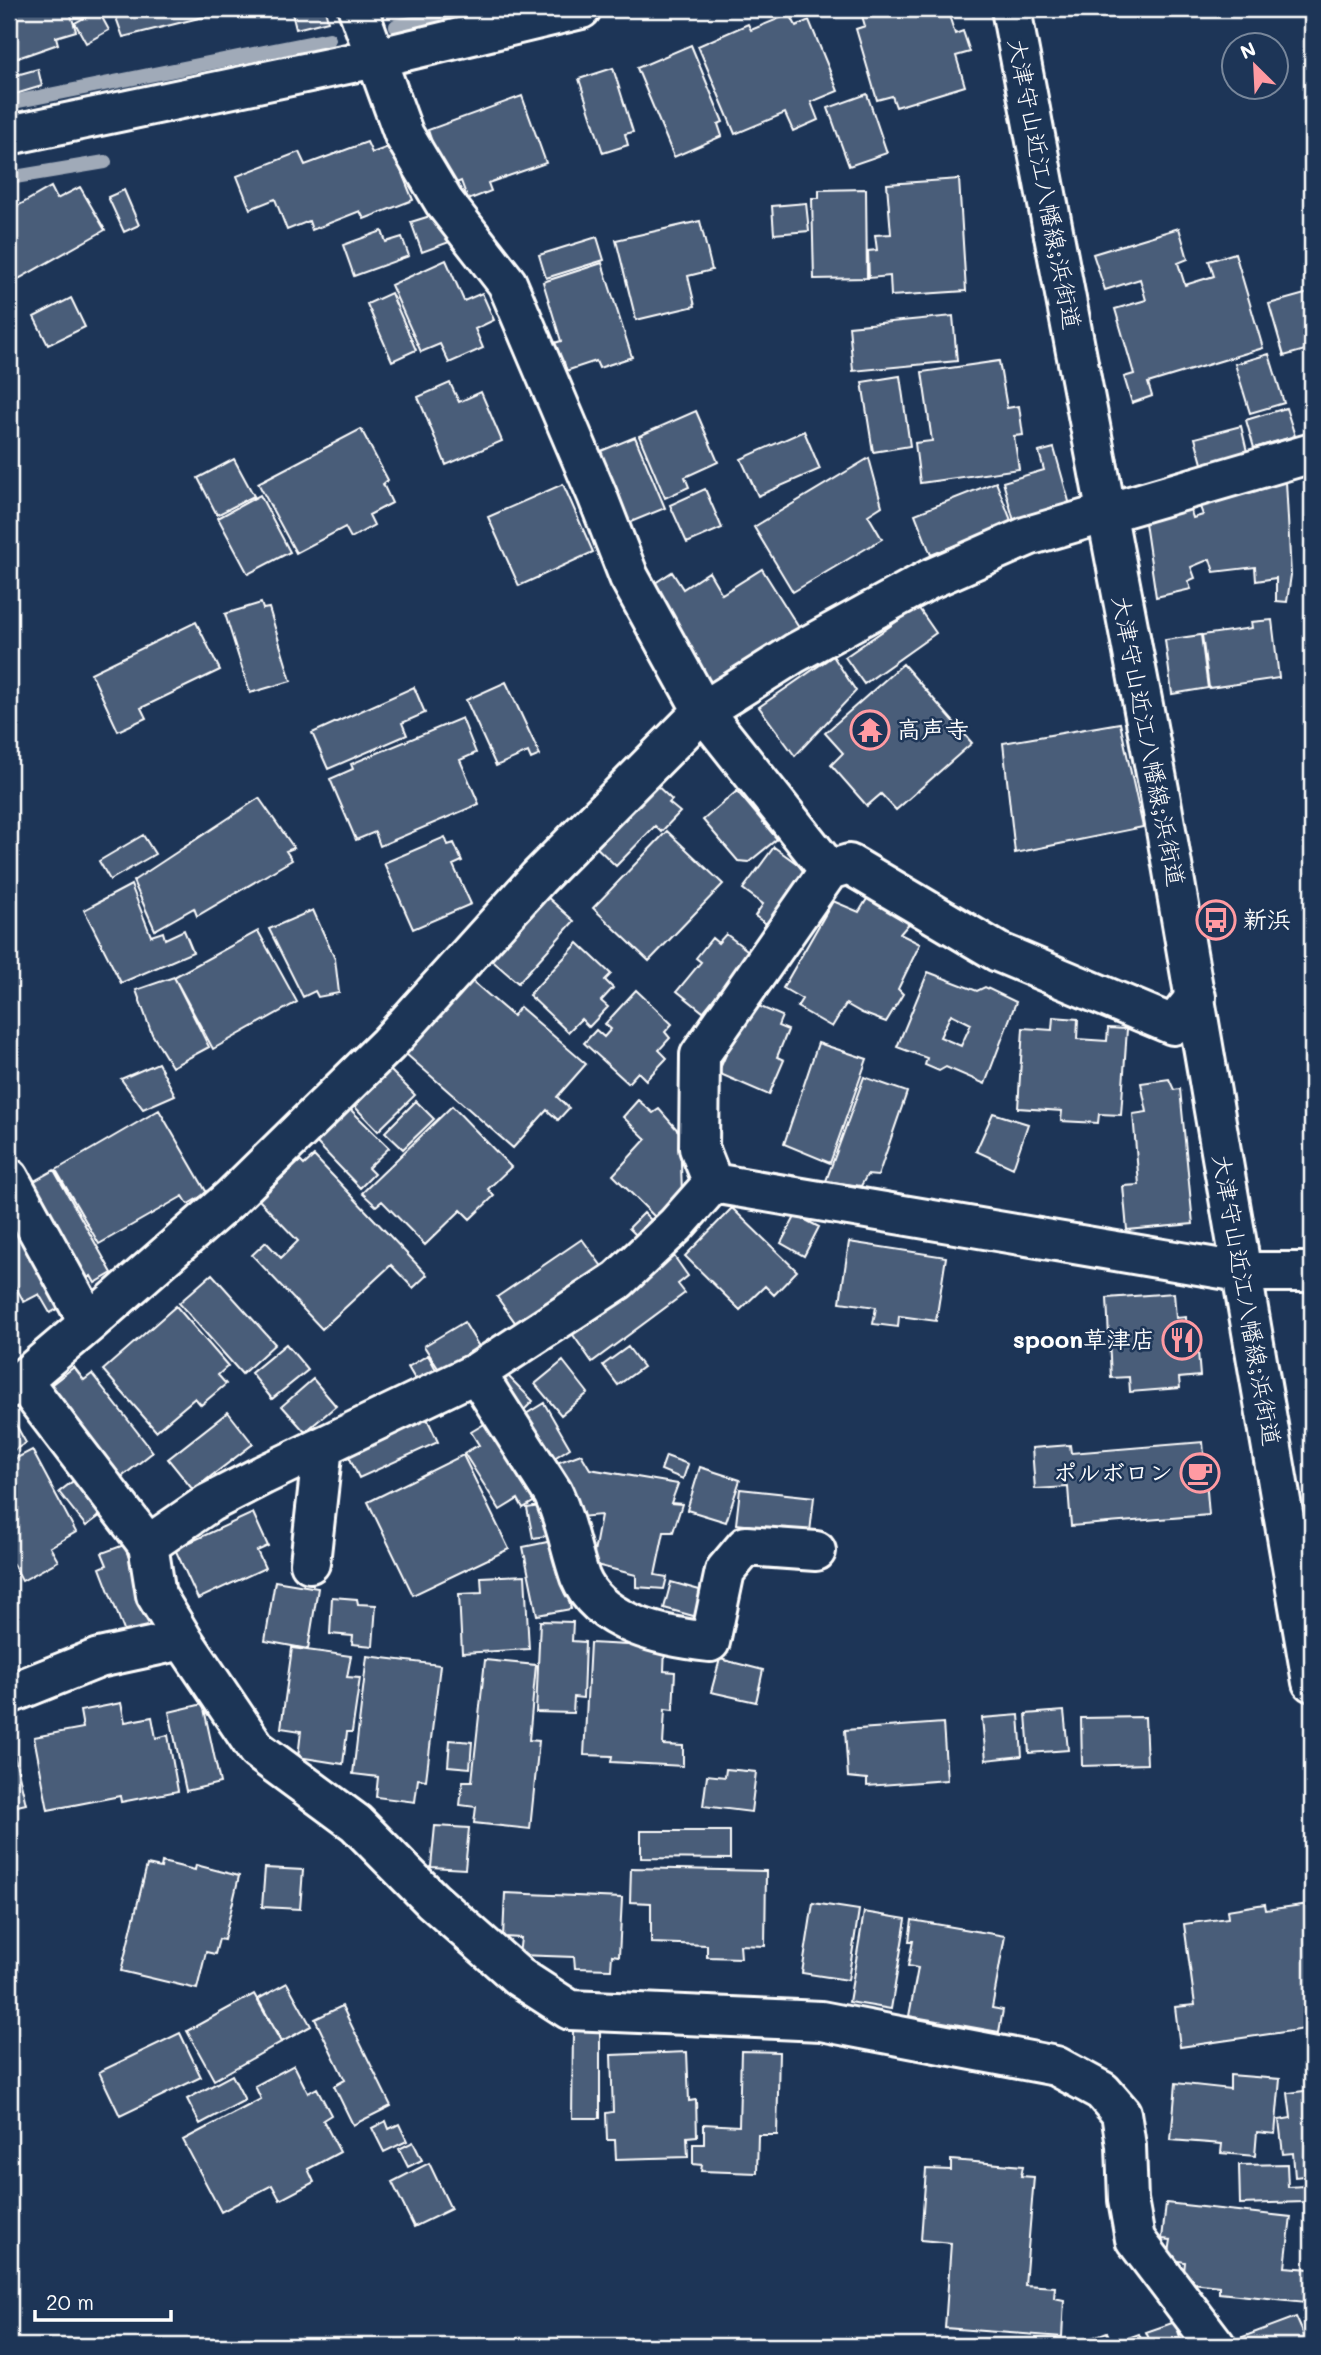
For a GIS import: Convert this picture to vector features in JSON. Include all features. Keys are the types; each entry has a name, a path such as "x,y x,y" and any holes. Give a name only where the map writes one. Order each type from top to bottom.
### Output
{"street":[{"path":"358,9 404,135 444,202 507,283 629,577 703,711 829,870"},
{"path":"9,135 376,58 581,9"},
{"name":"大津守山近江八幡線;浜街道","path":"1011,9 1160,795 1312,1682"},
{"path":"1216,2346 1135,2239 1128,2200 1126,2146 1121,2113 1102,2091 1056,2066 821,2021 570,2010 519,1977 432,1900 356,1823 257,1750 156,1595 148,1545 15,1384 231,1198 388,1044 538,878 703,711 795,653 930,579 1028,536 1312,453"},
{"path":"713,1183 699,1148 700,1055 829,870 849,864 998,952 1173,1025 1195,997"},
{"path":"9,1178 89,1323"},
{"path":"713,1183 1240,1272 1312,1272"},
{"path":"148,1545 209,1503 476,1373 618,1280 676,1225 713,1183"},
{"path":"476,1373 553,1493 580,1578 592,1599 610,1614 674,1638 710,1642 725,1571 746,1546 816,1550"},
{"path":"310,1563 323,1446"},
{"path":"9,1694 99,1658 183,1640"}],"building":[{"path":"9,9 85,10 71,15 76,31 56,37 58,44 9,61"},
{"path":"113,9 214,9 215,14 123,37"},
{"path":"291,9 325,9 328,21 296,29"},
{"path":"860,9 947,9 955,34 963,31 970,52 956,56 965,86 896,107 892,96 877,100 856,29 865,26"},
{"path":"98,10 109,30 86,43 75,23"},
{"path":"790,14 796,26 809,20 838,91 811,102 818,120 793,131 785,113 735,134 698,46 748,24 751,30"},
{"path":"691,45 723,122 718,124 722,136 674,157 637,68"},
{"path":"613,68 633,132 625,134 628,145 603,153 579,79"},
{"path":"38,69 42,86 9,96 9,77"},
{"path":"867,94 887,153 849,166 828,108"},
{"path":"522,96 546,163 488,183 491,191 468,200 461,181 447,187 428,130"},
{"path":"367,142 372,153 391,146 413,200 364,219 360,211 312,230 309,221 287,230 275,199 250,209 237,176 299,152 305,165"},
{"path":"959,179 966,291 891,296 890,276 869,278 868,251 877,250 875,235 891,234 887,184"},
{"path":"51,187 57,199 80,187 105,230 13,282 9,274 9,211"},
{"path":"866,189 867,278 814,279 812,198 819,198 819,190"},
{"path":"124,190 139,225 124,232 108,197"},
{"path":"806,203 809,231 774,234 772,206"},
{"path":"446,211 455,240 422,252 411,222"},
{"path":"700,221 712,270 688,276 695,306 636,320 616,240"},
{"path":"1179,228 1188,259 1178,263 1185,285 1214,276 1209,261 1235,253 1263,348 1148,383 1152,396 1132,403 1124,377 1134,374 1115,309 1146,300 1140,279 1105,290 1093,254"},
{"path":"382,231 386,242 402,237 409,256 354,276 343,245"},
{"path":"597,237 604,260 546,278 539,255"},
{"path":"446,260 464,301 482,293 494,320 475,329 483,348 449,363 440,344 421,352 391,285"},
{"path":"602,263 632,357 599,368 596,361 566,371 564,362 558,364 551,344 561,341 543,282"},
{"path":"1312,292 1312,348 1284,356 1269,304"},
{"path":"391,293 416,350 392,361 367,304"},
{"path":"71,298 85,327 48,345 34,317"},
{"path":"953,316 957,361 853,371 849,326"},
{"path":"1269,354 1284,403 1250,413 1235,364"},
{"path":"999,361 1007,408 1019,406 1023,435 1014,436 1019,469 920,483 915,443 932,441 922,372"},
{"path":"900,376 910,446 873,452 862,382"},
{"path":"450,383 459,402 481,392 502,441 446,465 418,397"},
{"path":"1286,408 1295,436 1254,448 1246,420"},
{"path":"696,411 718,462 685,477 689,487 665,498 639,436"},
{"path":"1241,426 1248,456 1203,467 1195,438"},
{"path":"361,429 388,480 383,484 392,503 369,515 374,525 351,538 345,527 296,553 258,483"},
{"path":"804,431 820,469 758,496 741,459"},
{"path":"635,437 665,508 626,524 596,453"},
{"path":"1054,448 1070,505 1014,521 1003,482 1044,470 1039,452"},
{"path":"869,458 882,506 868,515 882,539 793,592 754,527"},
{"path":"234,459 254,496 217,515 198,478"},
{"path":"1286,481 1291,575 1287,602 1276,601 1276,578 1256,581 1255,567 1214,572 1210,559 1191,567 1195,578 1188,581 1191,589 1156,597 1145,523 1190,508 1193,518 1203,515 1199,504"},
{"path":"996,482 1012,523 931,555 915,514"},
{"path":"563,484 593,552 519,586 488,517"},
{"path":"705,489 722,528 687,543 670,505"},
{"path":"260,495 290,552 248,574 218,518"},
{"path":"762,569 801,631 712,687 649,587 672,572 683,589 709,572 722,594"},
{"path":"261,603 263,609 269,608 291,681 250,693 225,614"},
{"path":"918,607 936,633 864,684 845,657"},
{"path":"1272,620 1279,678 1209,688 1202,635 1252,628 1251,622"},
{"path":"196,622 220,670 141,708 146,718 118,731 91,673"},
{"path":"1201,635 1208,688 1172,694 1165,640"},
{"path":"833,656 856,691 795,756 759,707"},
{"path":"903,664 972,743 896,810 881,794 867,806 831,765 843,753 825,733"},
{"path":"506,682 540,755 531,759 528,752 496,766 466,700"},
{"path":"414,687 425,713 402,723 407,735 328,769 312,733"},
{"path":"462,718 476,753 460,760 479,804 380,846 375,832 356,840 330,779 353,769 351,764"},
{"path":"1120,723 1143,827 1015,853 1003,743"},
{"path":"650,779 672,800 669,803 680,812 661,832 655,826 616,866 590,841"},
{"path":"737,791 777,839 749,862 738,861 703,820"},
{"path":"259,798 294,848 286,851 292,860 197,916 194,908 155,930 133,881"},
{"path":"667,831 723,884 649,961 593,908"},
{"path":"143,835 155,854 110,880 99,861"},
{"path":"445,837 448,845 454,843 462,861 453,865 471,904 413,929 384,863"},
{"path":"774,847 807,871 768,925 755,916 763,904 743,889"},
{"path":"876,884 919,912 900,934 920,944 898,989 903,994 886,1022 846,1004 832,1027 797,1007 802,999 783,988 833,901 859,912"},
{"path":"131,885 151,936 163,932 165,939 184,930 193,952 121,983 84,910"},
{"path":"545,895 574,921 518,983 489,958"},
{"path":"313,910 335,959 339,993 318,997 315,991 303,997 269,929"},
{"path":"258,931 297,1002 213,1049 174,977"},
{"path":"726,934 751,953 703,1012 677,991 701,962 696,958 712,938 718,943"},
{"path":"578,943 611,974 605,980 613,988 601,1001 608,1007 589,1027 581,1019 568,1032 529,995"},
{"path":"928,972 977,991 985,987 1016,1002 985,1084 946,1067 939,1071 925,1065 927,1058 897,1047","holes":["951,1014 971,1024 961,1046 940,1037"]},
{"path":"174,977 209,1047 172,1067 152,1034 136,990"},
{"path":"471,980 513,1016 520,1007 586,1064 557,1097 569,1108 558,1120 547,1110 513,1148 406,1054"},
{"path":"636,990 672,1024 665,1032 670,1038 659,1050 667,1058 646,1080 638,1072 628,1083 584,1043 596,1030 604,1037 611,1029 605,1024"},
{"path":"749,1002 782,1016 778,1026 788,1030 777,1057 784,1060 769,1095 718,1073"},
{"path":"1053,1017 1078,1019 1077,1039 1107,1041 1108,1028 1127,1029 1121,1115 1099,1114 1098,1123 1061,1121 1062,1111 1018,1108 1023,1028 1052,1030"},
{"path":"818,1043 867,1059 830,1163 784,1144"},
{"path":"158,1063 175,1095 143,1109 121,1079"},
{"path":"389,1069 415,1095 378,1131 353,1105"},
{"path":"864,1077 907,1092 878,1176 867,1175 861,1186 826,1181"},
{"path":"1169,1079 1174,1090 1180,1089 1193,1224 1127,1230 1123,1186 1139,1185 1133,1114 1147,1112 1141,1083"},
{"path":"638,1100 653,1113 659,1109 680,1133 682,1194 657,1219 613,1175 646,1139 623,1117"},
{"path":"416,1101 434,1119 403,1149 385,1132"},
{"path":"452,1106 511,1167 488,1189 494,1196 470,1219 461,1210 425,1245 382,1201 376,1206 362,1193"},
{"path":"349,1108 389,1148 368,1168 374,1174 360,1188 315,1141"},
{"path":"159,1110 207,1193 188,1204 183,1196 99,1244 56,1170"},
{"path":"993,1113 1028,1124 1013,1168 976,1151"},
{"path":"314,1156 427,1275 413,1288 391,1265 322,1329 252,1255 266,1242 281,1258 298,1241 259,1200 300,1161 304,1165"},
{"path":"54,1170 112,1273 95,1283 91,1276 83,1281 29,1184"},
{"path":"732,1208 797,1271 774,1295 765,1286 740,1310 685,1256"},
{"path":"644,1213 658,1227 643,1242 629,1228"},
{"path":"796,1215 819,1227 804,1256 781,1243"},
{"path":"18,1222 64,1305 50,1313 39,1294 24,1302 9,1275 9,1228"},
{"path":"582,1239 606,1272 522,1332 497,1297"},
{"path":"849,1242 946,1257 936,1321 899,1316 898,1327 873,1324 876,1307 840,1302"},
{"path":"674,1256 688,1276 678,1284 685,1293 592,1362 571,1332"},
{"path":"212,1274 275,1344 242,1374 179,1303"},
{"path":"1174,1293 1176,1318 1186,1317 1187,1339 1197,1339 1200,1376 1179,1378 1180,1388 1130,1392 1129,1377 1111,1378 1107,1298"},
{"path":"176,1306 228,1366 218,1375 226,1384 201,1405 195,1398 156,1431 103,1370"},
{"path":"464,1322 481,1350 441,1373 424,1346"},
{"path":"286,1344 308,1370 272,1399 251,1373"},
{"path":"628,1347 643,1367 618,1385 603,1365"},
{"path":"428,1355 439,1375 419,1386 408,1367"},
{"path":"563,1361 588,1393 561,1415 535,1384"},
{"path":"74,1367 84,1380 92,1374 153,1452 114,1483 43,1391"},
{"path":"507,1375 533,1401 522,1412 496,1386"},
{"path":"313,1379 336,1406 305,1432 282,1406"},
{"path":"544,1403 570,1448 548,1462 521,1417"},
{"path":"228,1412 253,1444 193,1490 168,1459"},
{"path":"425,1414 438,1442 359,1478 346,1450"},
{"path":"9,1415 26,1443 9,1453"},
{"path":"491,1420 540,1498 523,1508 518,1499 500,1510 464,1453 479,1445 471,1432"},
{"path":"1203,1442 1209,1515 1071,1526 1068,1487 1035,1489 1032,1448 1070,1445 1071,1453"},
{"path":"32,1450 76,1532 50,1547 58,1561 22,1581 13,1564 9,1566 9,1462"},
{"path":"581,1454 590,1469 678,1484 671,1503 682,1504 673,1532 664,1532 655,1575 667,1577 664,1589 636,1587 636,1575 592,1564 601,1515 579,1517 554,1464"},
{"path":"463,1455 509,1549 413,1595 368,1502"},
{"path":"666,1456 688,1464 683,1479 661,1470"},
{"path":"700,1467 740,1480 726,1522 687,1510"},
{"path":"77,1478 105,1512 86,1526 59,1492"},
{"path":"740,1489 814,1497 810,1532 736,1524"},
{"path":"546,1505 552,1535 533,1538 527,1508"},
{"path":"253,1513 268,1546 257,1551 265,1568 198,1599 175,1549"},
{"path":"557,1540 571,1609 537,1615 523,1547"},
{"path":"124,1545 157,1630 128,1641 100,1568 107,1565 102,1553"},
{"path":"525,1575 529,1649 462,1653 459,1594 482,1593 481,1577"},
{"path":"275,1581 318,1588 308,1649 265,1641"},
{"path":"671,1582 703,1591 697,1617 664,1608"},
{"path":"332,1597 357,1599 358,1604 376,1605 373,1646 352,1644 353,1636 330,1634"},
{"path":"540,1621 573,1622 572,1641 585,1642 583,1698 574,1697 573,1713 536,1712"},
{"path":"590,1643 665,1647 664,1671 675,1672 673,1710 665,1709 663,1745 683,1746 683,1766 611,1762 612,1756 584,1755"},
{"path":"292,1648 351,1656 347,1677 360,1678 352,1732 347,1732 343,1764 298,1757 301,1731 281,1728"},
{"path":"367,1656 440,1665 426,1780 418,1779 415,1802 376,1797 378,1777 353,1774"},
{"path":"720,1659 763,1670 756,1702 711,1692"},
{"path":"485,1660 536,1665 529,1740 539,1741 530,1829 474,1823 476,1807 460,1805 463,1781 472,1781"},
{"path":"121,1703 125,1722 152,1717 156,1738 168,1735 178,1791 121,1802 120,1796 48,1810 34,1737 83,1728 80,1711"},
{"path":"203,1704 220,1783 186,1791 169,1712"},
{"path":"1064,1711 1068,1750 1029,1753 1026,1714"},
{"path":"1019,1715 1022,1756 986,1760 982,1718"},
{"path":"1145,1717 1147,1764 1082,1766 1081,1718"},
{"path":"943,1723 947,1780 867,1786 867,1779 848,1777 845,1730"},
{"path":"9,1734 26,1804 9,1808"},
{"path":"450,1740 472,1742 470,1768 448,1766"},
{"path":"726,1769 756,1772 751,1812 703,1806 707,1775 725,1777"},
{"path":"435,1826 469,1828 465,1869 431,1867"},
{"path":"641,1831 730,1831 730,1859 641,1858"},
{"path":"162,1862 195,1870 196,1865 239,1876 224,1940 219,1939 215,1954 206,1952 197,1989 121,1971 147,1865 161,1868"},
{"path":"265,1868 303,1870 300,1909 262,1907"},
{"path":"631,1868 766,1871 765,1946 740,1945 741,1958 707,1957 707,1945 651,1943 651,1903 630,1902"},
{"path":"505,1893 622,1898 619,1956 612,1955 611,1969 575,1968 574,1957 519,1955 521,1938 503,1937"},
{"path":"813,1903 859,1910 848,1980 802,1973"},
{"path":"1265,1904 1266,1910 1310,1904 1312,2028 1180,2047 1175,2007 1195,2005 1184,1924 1228,1918 1227,1910"},
{"path":"864,1912 906,1919 891,2009 849,2002"},
{"path":"912,1920 1005,1936 992,2008 1003,2010 999,2032 909,2016 918,1968 908,1966 913,1941 909,1941"},
{"path":"287,1983 311,2026 282,2042 258,1999"},
{"path":"254,1994 281,2042 214,2080 187,2031"},
{"path":"342,2006 391,2106 353,2125 334,2086 345,2080 315,2019"},
{"path":"573,2031 600,2031 600,2118 572,2118"},
{"path":"180,2033 201,2077 120,2116 99,2072"},
{"path":"741,2051 779,2052 777,2135 758,2135 757,2173 701,2171 702,2165 693,2164 693,2144 704,2144 704,2124 739,2126"},
{"path":"687,2052 689,2101 696,2100 697,2136 687,2137 688,2157 616,2159 615,2140 607,2140 606,2113 613,2112 611,2055"},
{"path":"294,2065 308,2093 317,2088 331,2115 323,2120 340,2152 308,2169 314,2182 280,2200 272,2185 221,2212 183,2140 261,2099 255,2086"},
{"path":"232,2075 245,2100 200,2124 187,2099"},
{"path":"1230,2075 1280,2079 1275,2134 1257,2132 1255,2156 1221,2153 1222,2144 1171,2140 1176,2083 1230,2089"},
{"path":"1312,2090 1312,2175 1295,2177 1293,2153 1283,2154 1279,2120 1291,2118 1288,2093"},
{"path":"386,2121 389,2129 399,2124 407,2141 384,2152 372,2128"},
{"path":"413,2142 422,2160 408,2167 399,2149"},
{"path":"951,2160 1023,2166 1021,2176 1034,2177 1025,2285 1055,2287 1054,2298 1064,2300 1062,2337 945,2328 951,2243 921,2240 926,2169 951,2170"},
{"path":"429,2163 451,2209 414,2227 392,2182"},
{"path":"1287,2164 1288,2187 1305,2186 1305,2202 1240,2204 1239,2165"},
{"path":"1166,2203 1291,2217 1285,2267 1310,2269 1306,2302 1219,2293 1219,2286 1183,2282 1185,2262 1168,2259 1171,2240 1162,2239"},
{"path":"1296,2317 1308,2344 1312,2342 1312,2346 1247,2346 1240,2338"},
{"path":"1175,2322 1183,2346 1152,2346 1146,2332"},
{"path":"1107,2332 1112,2344 1139,2334 1144,2346 1070,2346"}],"waterway":[{"path":"396,26 478,9"},
{"path":"9,103 329,39"},
{"path":"9,178 105,162"}],"place":[{"name":"高声寺","path":"870,730"},
{"name":"新浜","path":"1216,920"},
{"name":"spoon草津店","path":"1182,1340"},
{"name":"ポルボロン","path":"1200,1473"}]}
